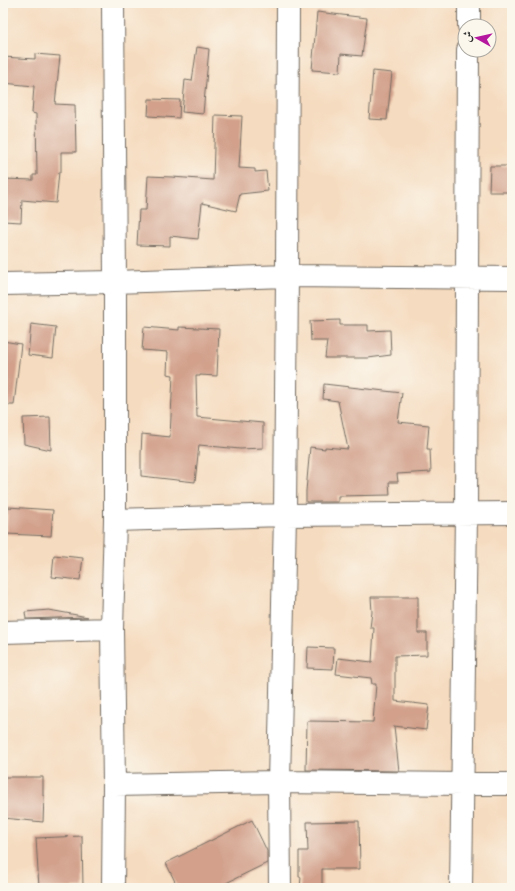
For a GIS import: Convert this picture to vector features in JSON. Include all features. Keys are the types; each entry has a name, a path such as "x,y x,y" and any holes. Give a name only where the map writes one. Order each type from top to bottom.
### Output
{"street":[{"path":"113,3 115,282 115,520 112,629 114,785 113,888"},
{"path":"280,888 278,782 285,515 288,3"},
{"path":"468,18 469,3"},
{"path":"462,888 466,514 468,58"},
{"path":"3,284 287,276 512,278"},
{"path":"115,520 285,515 512,513"},
{"path":"3,632 112,629"},
{"path":"114,785 278,782 512,784"}],"building":[{"path":"317,12 367,18 362,56 341,54 340,72 312,70"},
{"path":"197,47 209,49 203,114 182,112 185,80 192,81"},
{"path":"35,54 60,56 55,104 75,105 76,152 61,152 61,172 59,172 56,203 22,200 21,222 3,221 3,179 33,180 33,175 37,175 36,114 32,113 34,86 3,83 3,57 35,59"},
{"path":"373,71 392,73 387,120 369,119"},
{"path":"149,99 180,100 179,118 148,116"},
{"path":"215,115 242,116 239,168 255,169 255,172 266,171 268,191 240,194 236,211 202,203 198,239 170,236 170,246 137,245 139,210 146,210 148,176 213,180"},
{"path":"490,166 508,166 508,192 489,192"},
{"path":"340,320 340,325 368,325 368,331 390,330 391,355 368,358 325,358 327,341 311,341 310,321"},
{"path":"31,324 56,327 53,358 28,355"},
{"path":"144,327 179,330 179,327 219,329 217,376 196,376 197,417 263,423 263,448 240,449 199,445 195,482 141,476 142,434 170,437 173,375 167,374 168,352 142,350"},
{"path":"3,341 21,344 14,405 3,405"},
{"path":"324,384 402,393 398,422 429,425 427,449 430,449 431,472 397,474 398,482 389,482 390,495 338,496 338,502 306,502 310,447 325,449 325,447 348,449 338,401 323,399"},
{"path":"50,417 51,450 24,444 23,418"},
{"path":"8,507 53,510 51,536 6,534"},
{"path":"54,555 83,558 80,580 52,577"},
{"path":"371,597 418,597 418,633 427,633 427,655 395,656 395,701 429,705 426,730 394,726 399,771 306,770 307,721 373,722 376,684 372,684 371,678 336,674 338,658 372,662 374,628 370,628 372,612"},
{"path":"49,610 88,617 26,619 25,612"},
{"path":"308,647 334,648 333,669 307,668"},
{"path":"3,777 43,777 43,822 3,818"},
{"path":"252,820 267,851 267,863 216,888 178,888 166,863"},
{"path":"359,821 360,869 322,869 322,888 300,888 301,877 299,877 299,851 308,851 307,822"},
{"path":"82,836 83,888 39,888 36,838"}]}
